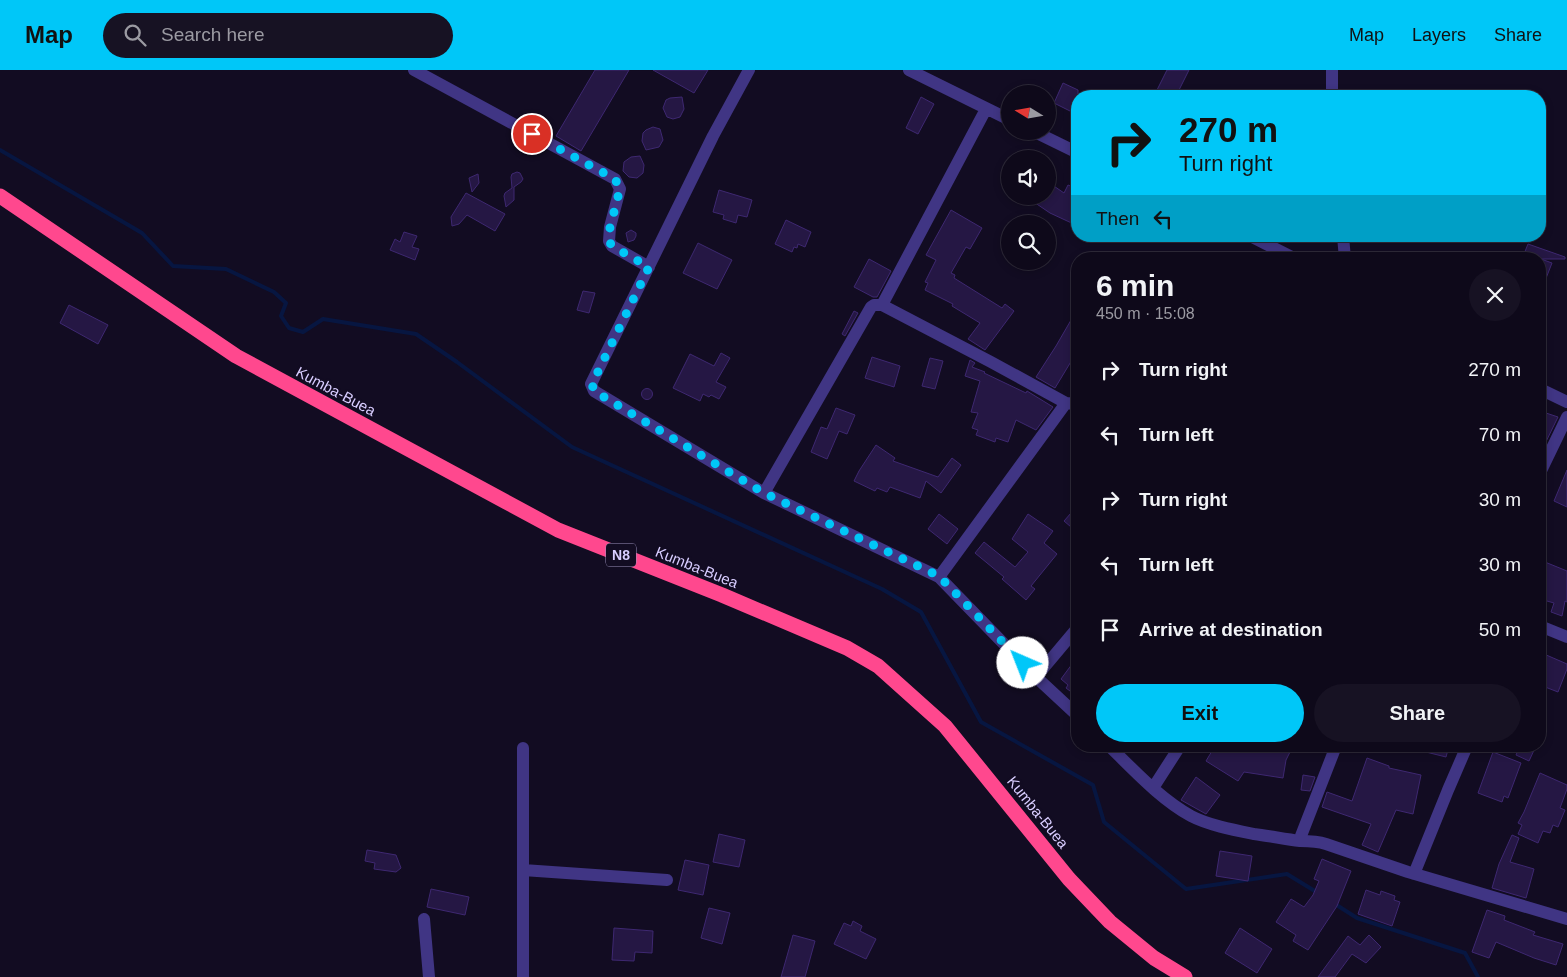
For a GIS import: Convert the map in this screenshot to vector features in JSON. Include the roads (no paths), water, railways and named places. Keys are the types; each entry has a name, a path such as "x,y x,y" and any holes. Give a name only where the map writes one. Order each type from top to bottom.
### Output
{"highway":[{"name":"Kumba-Buea","path":"0,196 236,356 540,521 838,644 878,666 945,726 1069,879 1110,922 1154,958 1185,977"}],"street":[{"path":"414,70 615,179 620,189 610,227 609,241 612,246 649,267"},
{"path":"749,70 713,136 592,384 594,391 764,493 939,576 1036,677 1071,710"},
{"path":"909,70 1001,116"},
{"path":"1332,70 1332,90"},
{"path":"882,305 986,109"},
{"path":"1051,140 1071,150"},
{"path":"1262,242 1282,252"},
{"path":"764,493 871,307 874,305 882,305 1071,403"},
{"path":"1546,392 1567,402"},
{"path":"939,576 1071,405"},
{"path":"1546,461 1567,417"},
{"path":"1546,628 1567,637"},
{"path":"1036,677 1071,635"},
{"path":"522,748 523,977"},
{"path":"1115,752 1174,805 1191,816 1204,821 1254,834 1315,841 1414,874 1567,919"},
{"path":"1153,788 1176,752"},
{"path":"1299,840 1334,752"},
{"path":"1414,874 1464,752"},
{"path":"523,870 666,880"},
{"path":"424,919 429,977"}],"waterway":[{"path":"0,150 142,233 173,266 226,269 274,292 286,303 281,316 289,328 303,332 323,319 416,334 572,447 882,589 921,612 981,722 1093,785 1104,822 1186,889 1287,874 1318,893"},
{"path":"1335,904 1357,918 1465,953 1478,977"}]}
